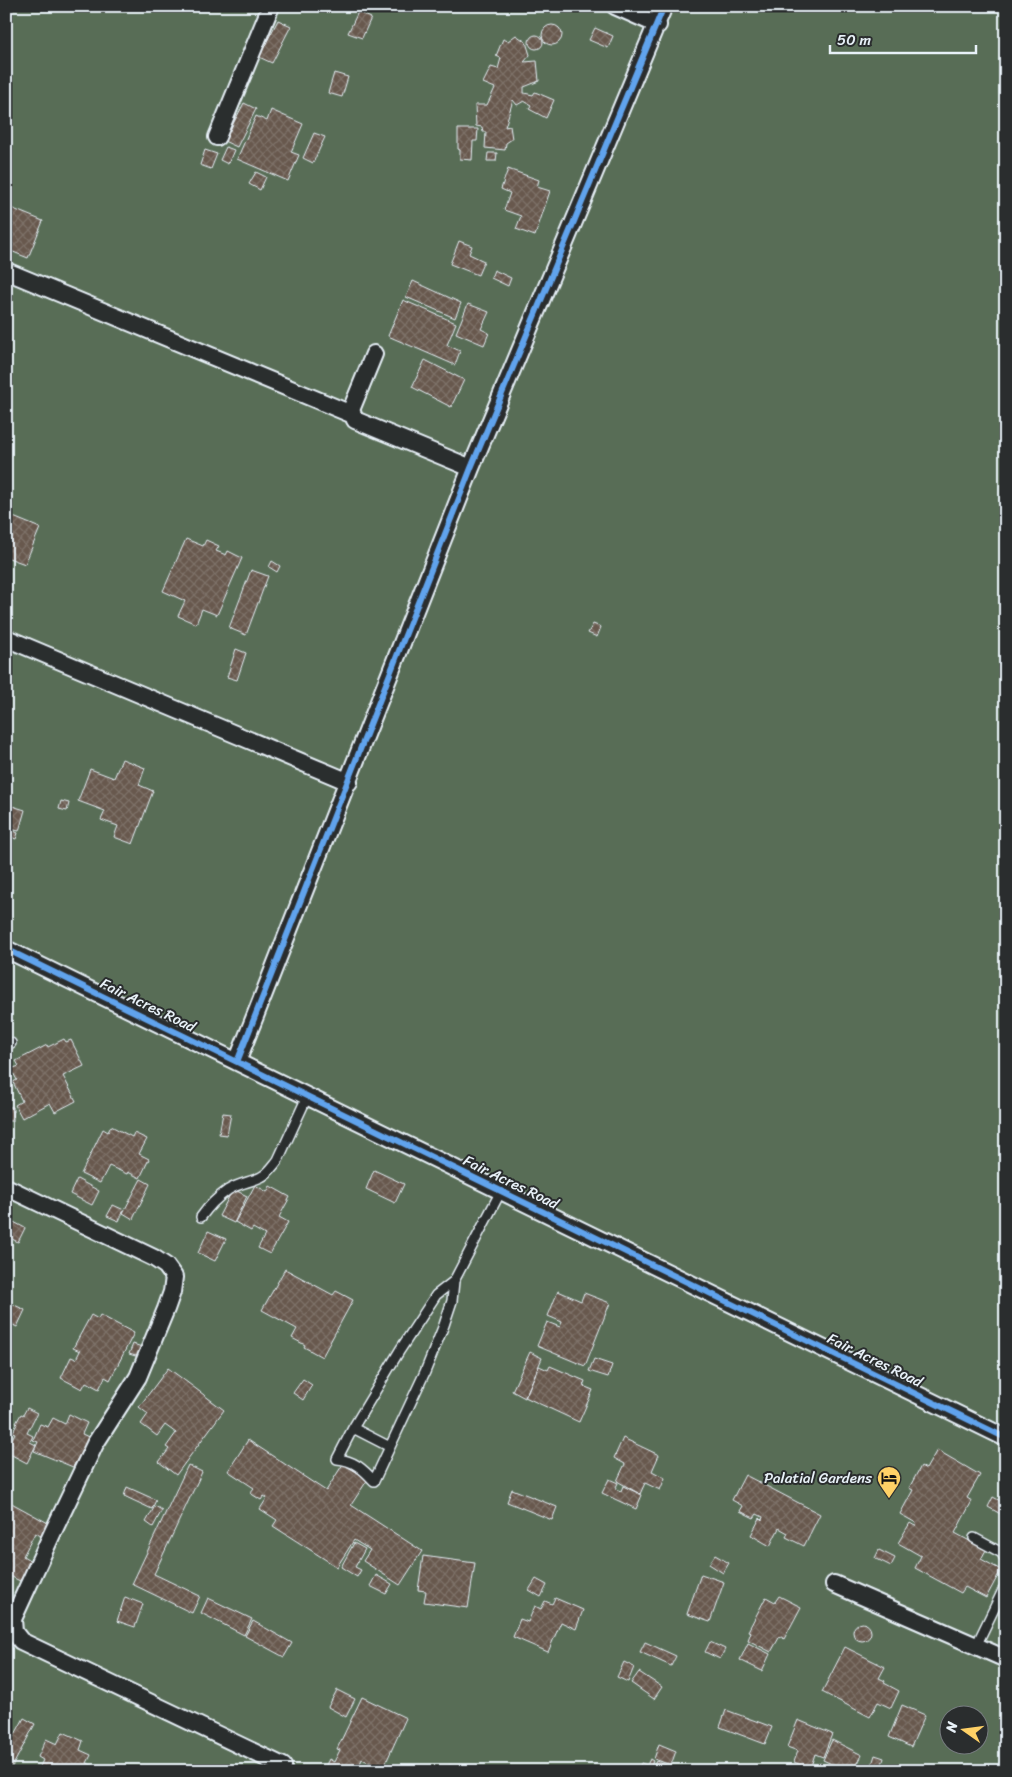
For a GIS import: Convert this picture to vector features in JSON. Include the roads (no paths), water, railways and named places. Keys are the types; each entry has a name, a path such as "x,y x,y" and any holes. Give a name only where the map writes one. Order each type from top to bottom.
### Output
{"street":[{"path":"217,137 271,6"},
{"path":"615,6 658,25"},
{"path":"237,1062 471,468 658,25 664,6"},
{"path":"6,270 352,414"},
{"path":"374,354 351,410 355,420 471,468"},
{"path":"6,638 348,782"},
{"name":"Fair Acres Road","path":"6,949 1006,1438"},
{"path":"6,1186 154,1258 166,1266 174,1277 172,1292 166,1310 138,1376 95,1444 13,1619 14,1632 21,1642 283,1766"},
{"path":"834,1584 1006,1659"}],"lane":[{"path":"200,1217 208,1207 228,1190 262,1177 271,1169 278,1160 307,1097"},
{"path":"454,1281 436,1295 352,1428 337,1459 354,1463 374,1481 425,1372 444,1325 452,1301 454,1281 501,1191"},
{"path":"352,1428 390,1447"},
{"path":"974,1538 1002,1553 1006,1561"},
{"path":"976,1646 1006,1584"}],"place":[{"name":"Palatial Gardens","path":"889,1499"}]}
